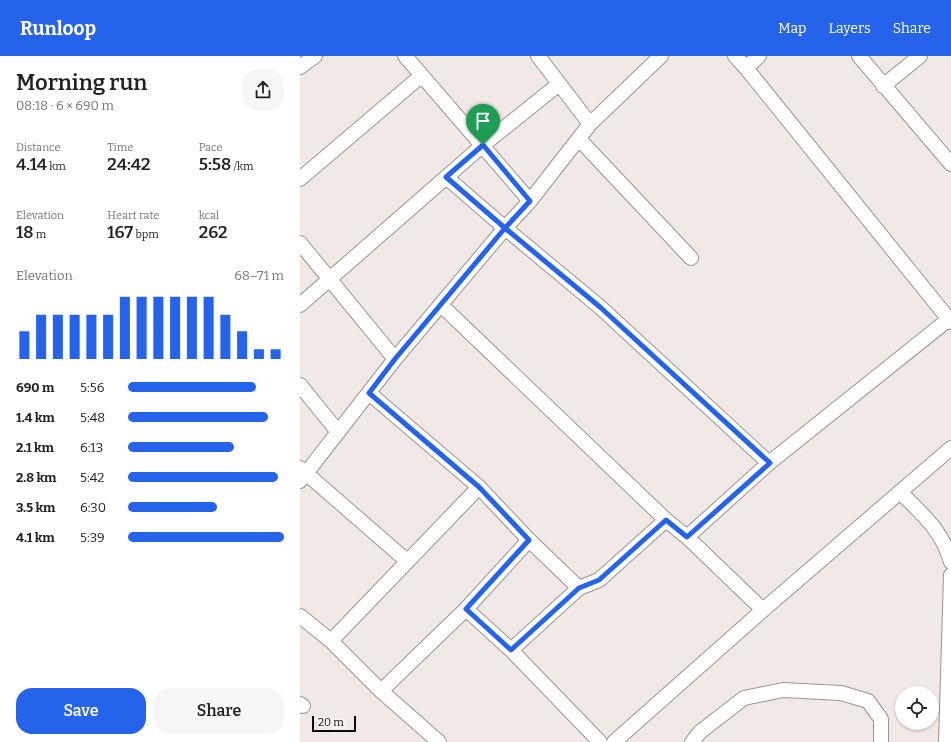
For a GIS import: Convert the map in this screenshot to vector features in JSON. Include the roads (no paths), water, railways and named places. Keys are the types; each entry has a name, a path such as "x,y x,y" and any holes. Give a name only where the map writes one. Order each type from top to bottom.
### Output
{"street":[{"path":"300,67 315,56"},
{"path":"405,56 530,201"},
{"path":"538,56 590,124"},
{"path":"407,561 302,474 338,432 395,359 505,228 530,201 590,124 661,56"},
{"path":"687,537 770,463 950,321 746,68 734,56"},
{"path":"746,68 759,56"},
{"path":"859,56 951,164"},
{"path":"884,86 920,56"},
{"path":"300,179 422,76"},
{"path":"300,305 329,278 483,145 559,84"},
{"path":"579,138 691,258"},
{"path":"446,177 600,307 770,463"},
{"path":"300,243 395,359"},
{"path":"441,305 666,520 687,537 763,610"},
{"path":"300,385 338,432"},
{"path":"369,393 479,487 529,540 579,588"},
{"path":"614,742 763,610 951,448"},
{"path":"332,641 479,487"},
{"path":"900,492 936,529 947,547 951,562"},
{"path":"511,650 579,588 599,580 666,520"},
{"path":"381,691 466,609 529,540"},
{"path":"946,742 951,575"},
{"path":"466,609 511,650 600,742"},
{"path":"300,616 332,641 381,691 439,742"},
{"path":"692,742 700,732 744,698 783,690 841,693 868,701 881,719 881,742"}]}
